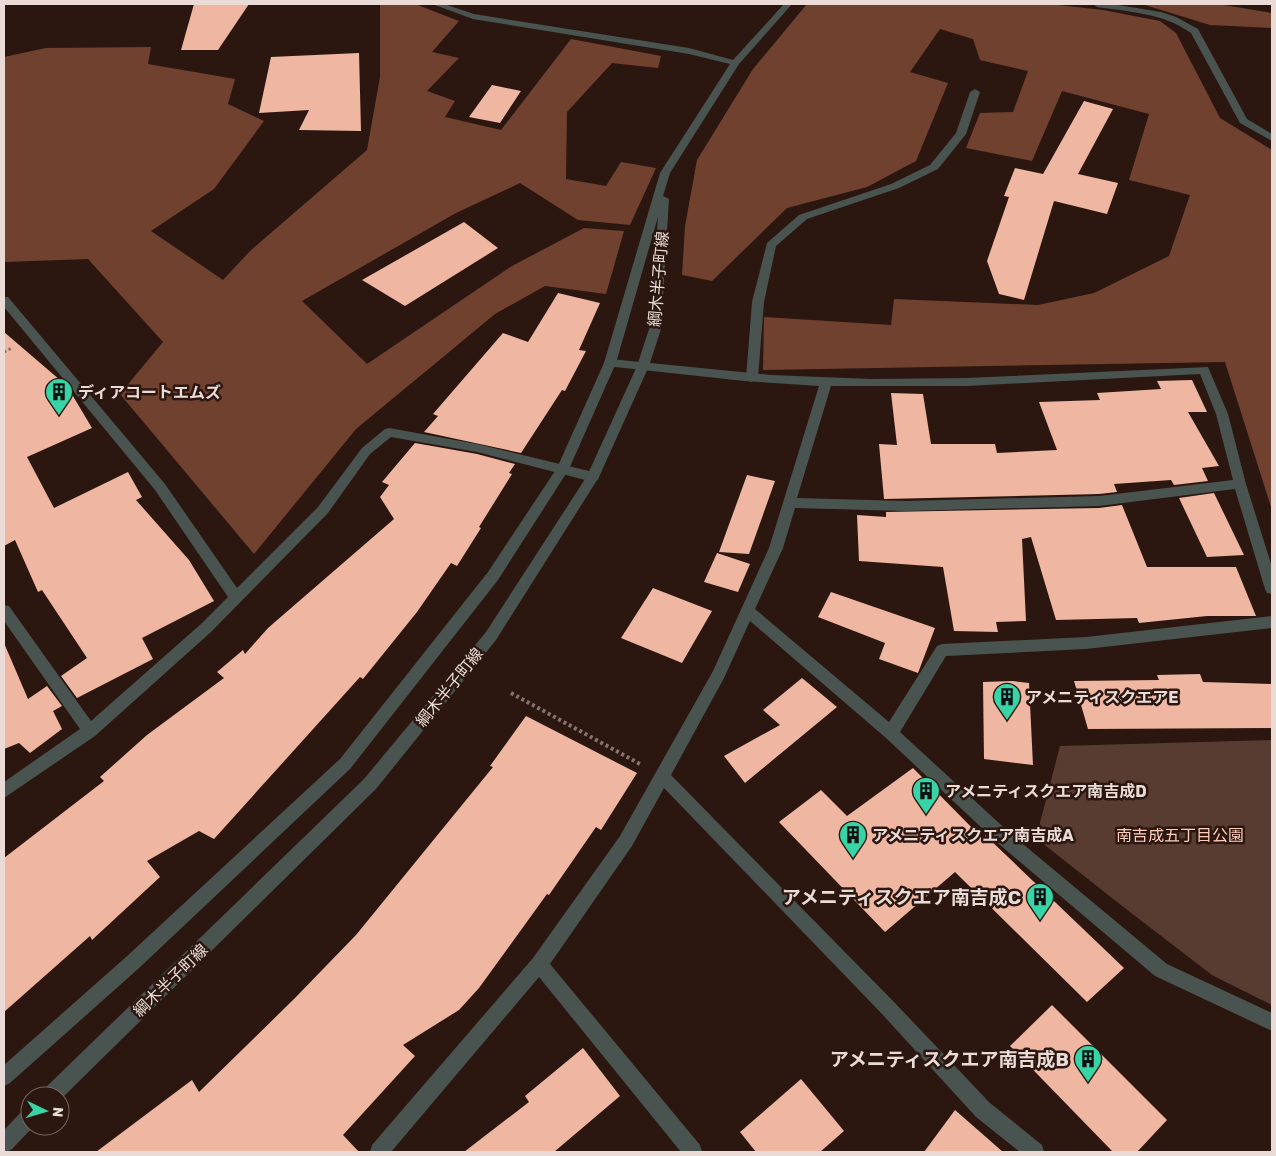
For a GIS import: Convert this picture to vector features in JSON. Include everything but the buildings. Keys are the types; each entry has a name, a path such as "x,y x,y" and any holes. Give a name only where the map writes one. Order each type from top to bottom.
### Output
{"street":[{"path":"436,4 473,16 689,51 735,63"},
{"path":"4,1077 199,903 345,764 493,576 562,469 610,362 666,173 735,63 788,4"},
{"path":"1098,4 1174,18 1191,27 1195,31 1243,120 1272,138"},
{"path":"752,378 758,302 771,245 803,217 895,186 934,167 961,134 975,92"},
{"name":"綱木半子町線","path":"61,1086 370,784 491,636 593,477 643,366 655,329 666,173"},
{"path":"4,300 160,487 236,598"},
{"path":"610,362 752,378 826,382 915,383 1204,370 1222,414 1240,484 1272,589"},
{"path":"379,1152 539,964 626,841 719,674 776,548 826,382"},
{"path":"4,792 90,731 206,628 323,510 366,451 389,432 477,448 593,477"},
{"path":"789,503 906,506 1099,501 1240,484"},
{"path":"4,610 90,731"},
{"path":"747,610 891,733 1006,840 1161,970 1272,1022"},
{"path":"891,733 942,650 1086,643 1272,622"},
{"path":"662,776 888,1008 983,1110 1035,1152"},
{"path":"539,964 693,1152"},
{"path":"8,1152 4,1143 20,1127"}],"path":[{"path":"511,693 662,776"}],"green space":[{"name":"南吉成五丁目公園","path":"1272,740 1272,1005 1212,975 1036,838 1060,746"}],"shaded area":[{"path":"380,4 415,4 459,21 432,52 459,58 427,91 455,101 445,117 501,130 571,39 661,56 658,68 612,63 567,112 566,179 606,186 621,162 656,168 630,225 578,220 520,183 456,213 302,301 367,364 512,266 584,228 624,231 606,294 545,286 495,314 356,429 254,554 120,394 163,342 88,259 4,262 4,57 46,48 151,47 148,64 235,79 228,104 264,121 214,189 151,231 223,280 250,251 367,150 380,77"},
{"path":"807,4 1049,4 1103,10 1160,21 1176,33 1220,118 1272,150 1272,510 1225,362 763,370 764,317 891,325 894,299 1038,305 1094,293 1169,256 1190,195 1129,180 1149,114 1062,91 1032,161 966,148 980,113 1013,112 1028,71 980,60 973,39 940,29 910,72 948,83 916,161 867,187 787,208 712,281 682,275 685,226 697,160 753,69"},
{"path":"1132,4 1218,4 1272,13 1272,28 1210,25 1145,5"}],"place":[{"name":"ディアコートエムズ","path":"59,416"},
{"name":"アメニティスクエアE","path":"1007,721"},
{"name":"アメニティスクエア南吉成D","path":"926,815"},
{"name":"アメニティスクエア南吉成A","path":"853,859"},
{"name":"アメニティスクエア南吉成C","path":"1040,921"},
{"name":"アメニティスクエア南吉成B","path":"1088,1083"}]}
